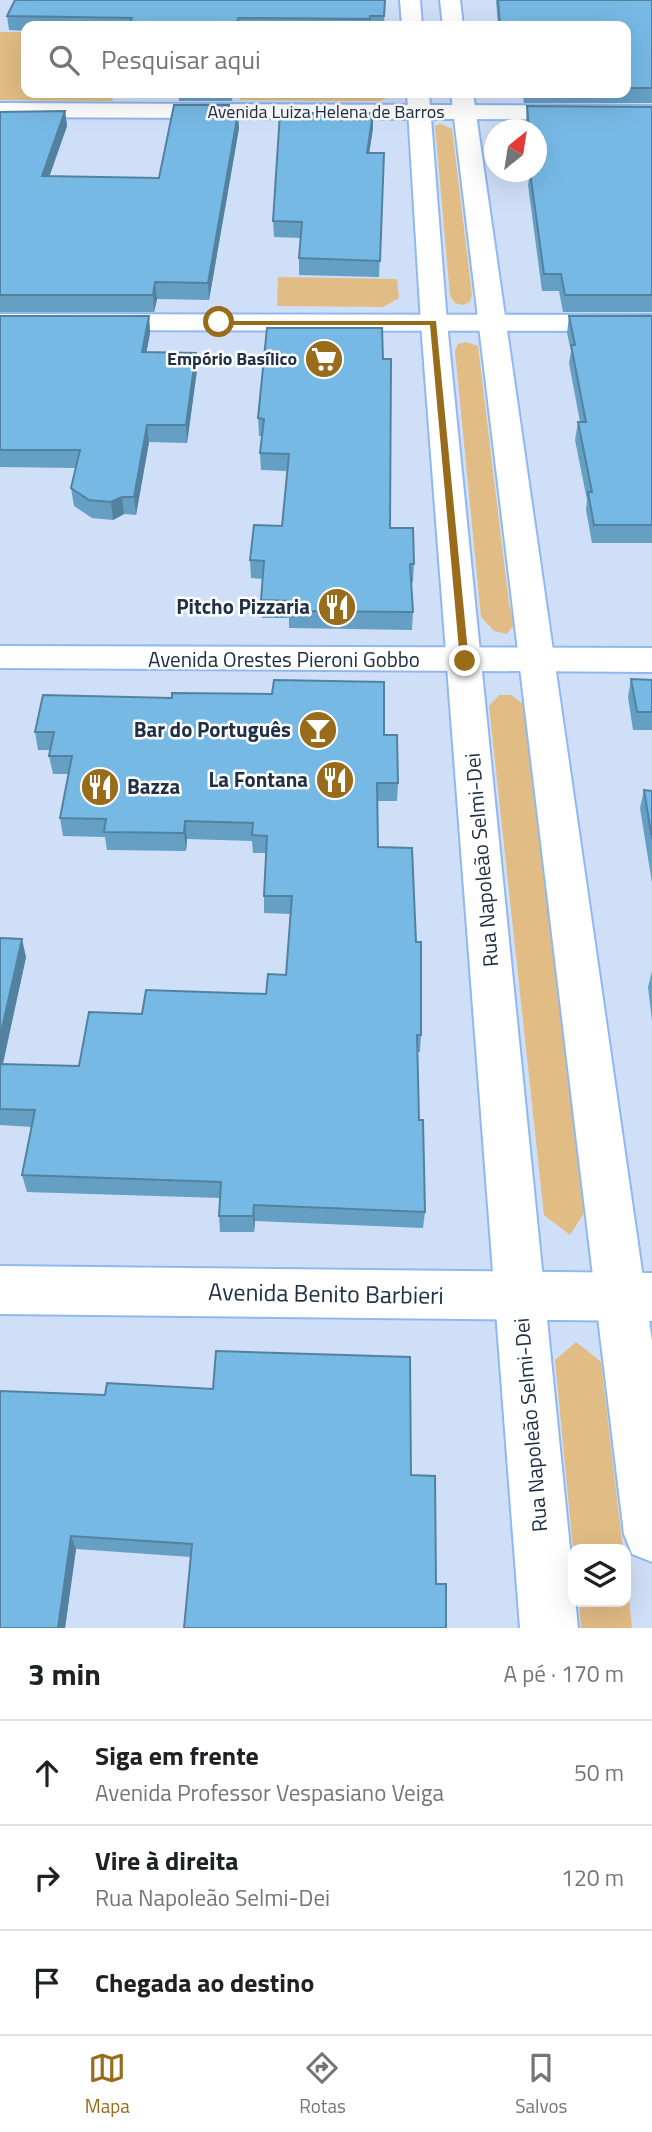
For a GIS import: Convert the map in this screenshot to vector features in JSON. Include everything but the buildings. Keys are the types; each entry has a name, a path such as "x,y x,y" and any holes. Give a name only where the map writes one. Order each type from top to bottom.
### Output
{"main road":[{"path":"410,0 412,21"},
{"path":"450,0 452,21"},
{"name":"Rua Napoleão Selmi-Dei","path":"419,103 434,323 549,1628"},
{"path":"463,103 534,660 636,1297 652,1535"},
{"name":"Avenida Luiza Helena de Barros","path":"0,110 463,103 652,113"},
{"path":"0,322 652,323"},
{"name":"Avenida Orestes Pieroni Gobbo","path":"0,657 652,660"},
{"name":"Avenida Benito Barbieri","path":"0,1290 636,1297"}],"shaded area":[{"path":"0,32 21,32 21,98 113,98 112,101 0,100"},
{"path":"240,98 387,98 379,101"},
{"path":"441,124 452,129 472,295 470,302 463,305 455,303 450,296 435,126"},
{"path":"278,277 397,279 399,298 383,307 277,306"},
{"path":"466,342 478,346 509,604 514,624 507,634 494,631 481,617 455,351 458,344"},
{"path":"499,695 511,695 523,704 584,1213 570,1235 544,1215 489,706"},
{"path":"576,1342 601,1362 622,1544 573,1544 555,1360"},
{"path":"579,1607 630,1607 632,1628 581,1628"}],"place":[{"name":"Empório Basílico","path":"324,359"},
{"name":"Pitcho Pizzaria","path":"337,607"},
{"name":"Bar do Português","path":"318,730"},
{"name":"La Fontana","path":"335,780"},
{"name":"Bazza","path":"100,787"}],"route":[{"path":"219,322 434,323 465,661"}]}
